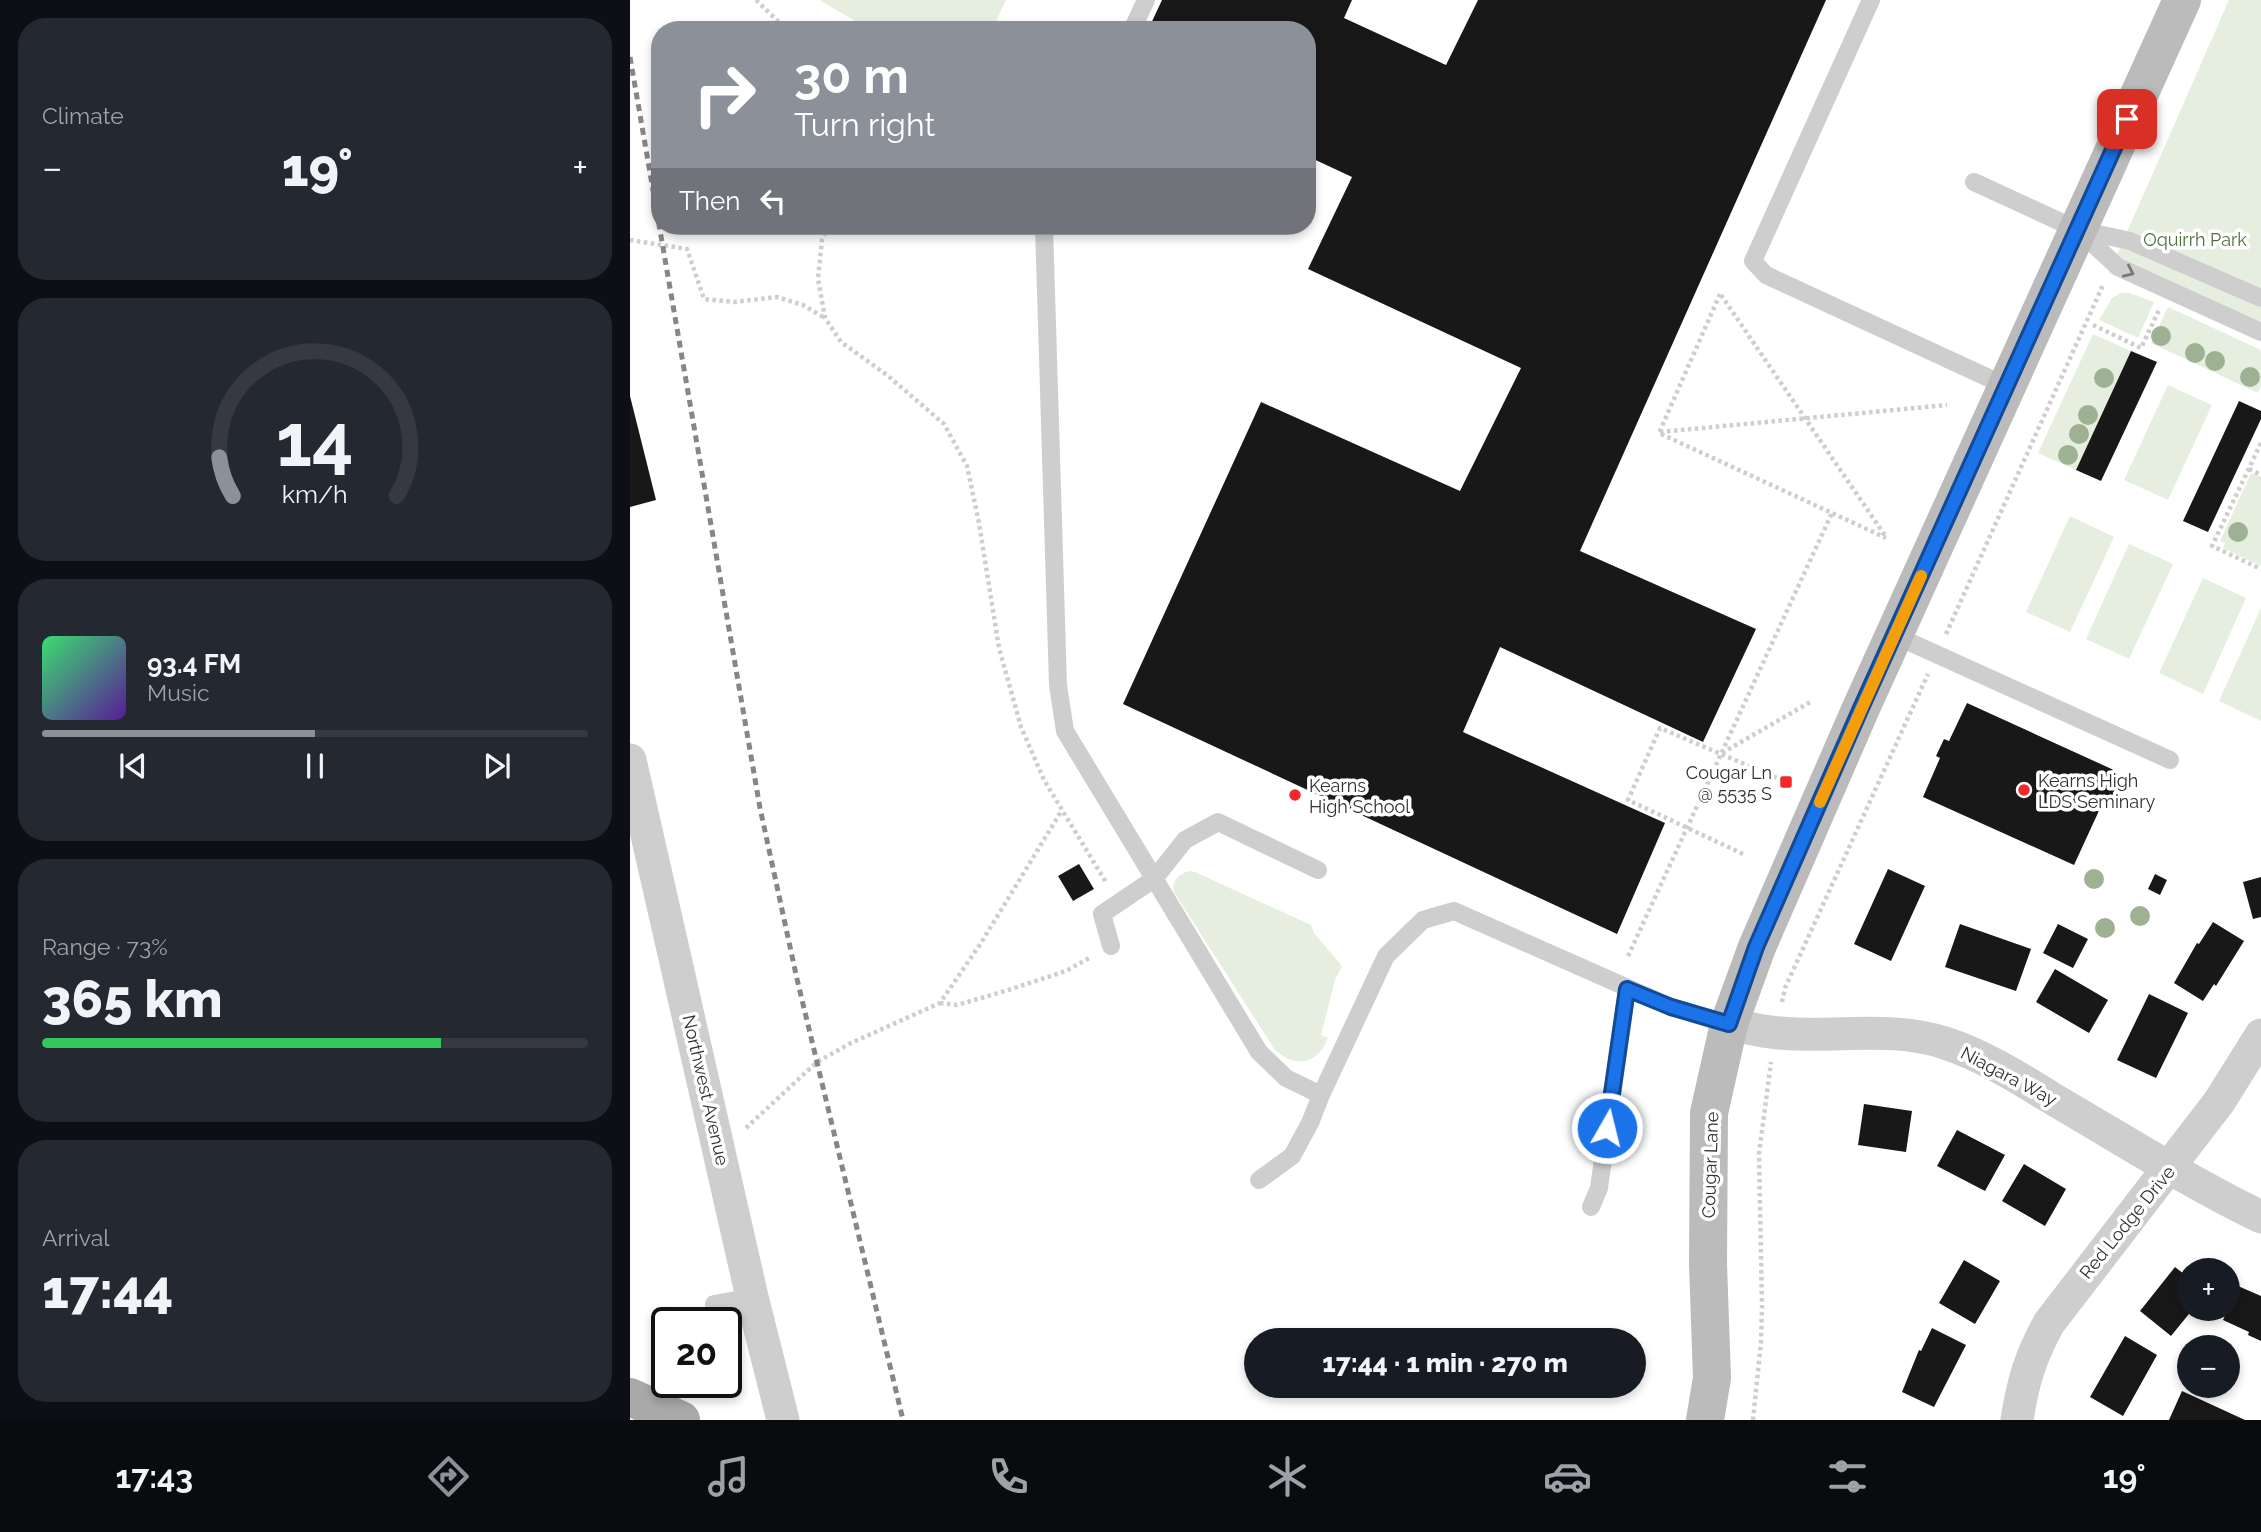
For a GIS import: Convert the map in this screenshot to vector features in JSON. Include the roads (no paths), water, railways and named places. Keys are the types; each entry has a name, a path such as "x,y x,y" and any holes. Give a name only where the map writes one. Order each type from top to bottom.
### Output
{"main road":[{"name":"Cougar Lane","path":"1705,1420 1712,1378 1708,1264 1709,1113 1729,1024 1756,947 1894,635 2182,0"},
{"path":"630,1396 681,1420"}],"street":[{"name":"Northwest Avenue","path":"630,760 752,1297 783,1420"},
{"name":"Niagara Way","path":"1729,1024 1776,1033 1871,1031 1945,1043 1993,1063 2171,1168 2261,1217"},
{"name":"Red Lodge Drive","path":"2017,1420 2023,1384 2033,1353 2049,1323 2171,1168 2219,1102 2261,1035"}],"lane":[{"path":"1136,21 1146,0"},
{"path":"1871,0 1753,261 1766,275 2006,386"},
{"path":"1973,182 2076,229 2130,242 2261,298"},
{"path":"2076,229 2118,267 2261,332"},
{"path":"1044,235 1058,685 1065,731 1259,1052 1286,1078 1321,1095"},
{"path":"1894,635 2170,760"},
{"path":"1111,946 1102,914 1154,879 1185,840 1217,822 1318,870"},
{"path":"1259,1180 1292,1156 1310,1124 1386,956 1423,920 1454,911 1627,989 1671,1007 1729,1024"},
{"path":"1591,1206 1599,1188 1627,989"},
{"path":"713,1304 752,1297"}],"railway":[{"path":"630,57 651,178"},
{"path":"661,235 760,808 797,979 903,1420"}],"place":[{"name":"Cougar Ln @ 5535 S","path":"1786,782"},
{"name":"Kearns High LDS Seminary","path":"2024,790"},
{"name":"Kearns High School","path":"1295,795"}],"park label":[{"name":"Oquirrh Park","path":"2195,239"}]}
